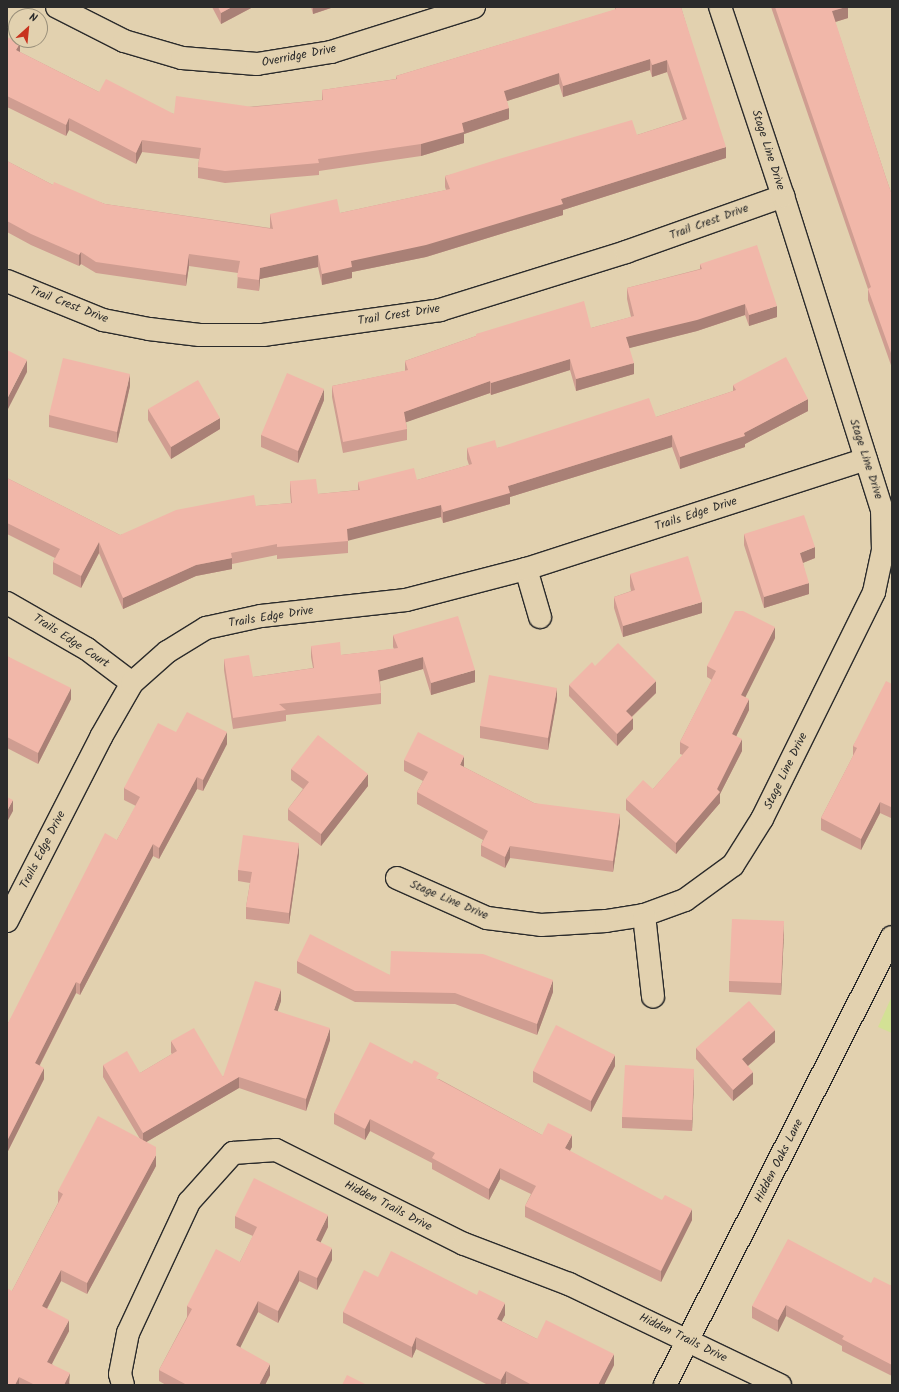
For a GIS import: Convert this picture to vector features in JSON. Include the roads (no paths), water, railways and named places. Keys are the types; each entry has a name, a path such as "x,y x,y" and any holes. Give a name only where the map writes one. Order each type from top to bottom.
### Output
{"street":[{"name":"Overridge Drive","path":"57,7 132,44 182,58 257,64 332,52 440,12 474,7"},
{"name":"Stage Line Drive","path":"397,878 487,918 541,925 606,921 644,915 685,900 733,865 762,819 874,592 883,550 882,510 783,196 720,7"},
{"name":"Trail Crest Drive","path":"7,281 103,320 149,329 200,335 263,335 440,310 626,252 783,196"},
{"name":"Trails Edge Drive","path":"7,920 101,737 132,683 167,652 206,628 261,616 406,600 526,569 866,460"},
{"path":"526,569 540,617"},
{"name":"Trails Edge Court","path":"7,603 87,649 132,683"},
{"path":"644,915 653,997"},
{"name":"Hidden Oaks Lane","path":"665,1385 892,937"},
{"name":"Hidden Trails Drive","path":"124,1385 120,1374 128,1333 189,1202 233,1153 276,1150 464,1244 569,1284 780,1385"}]}
